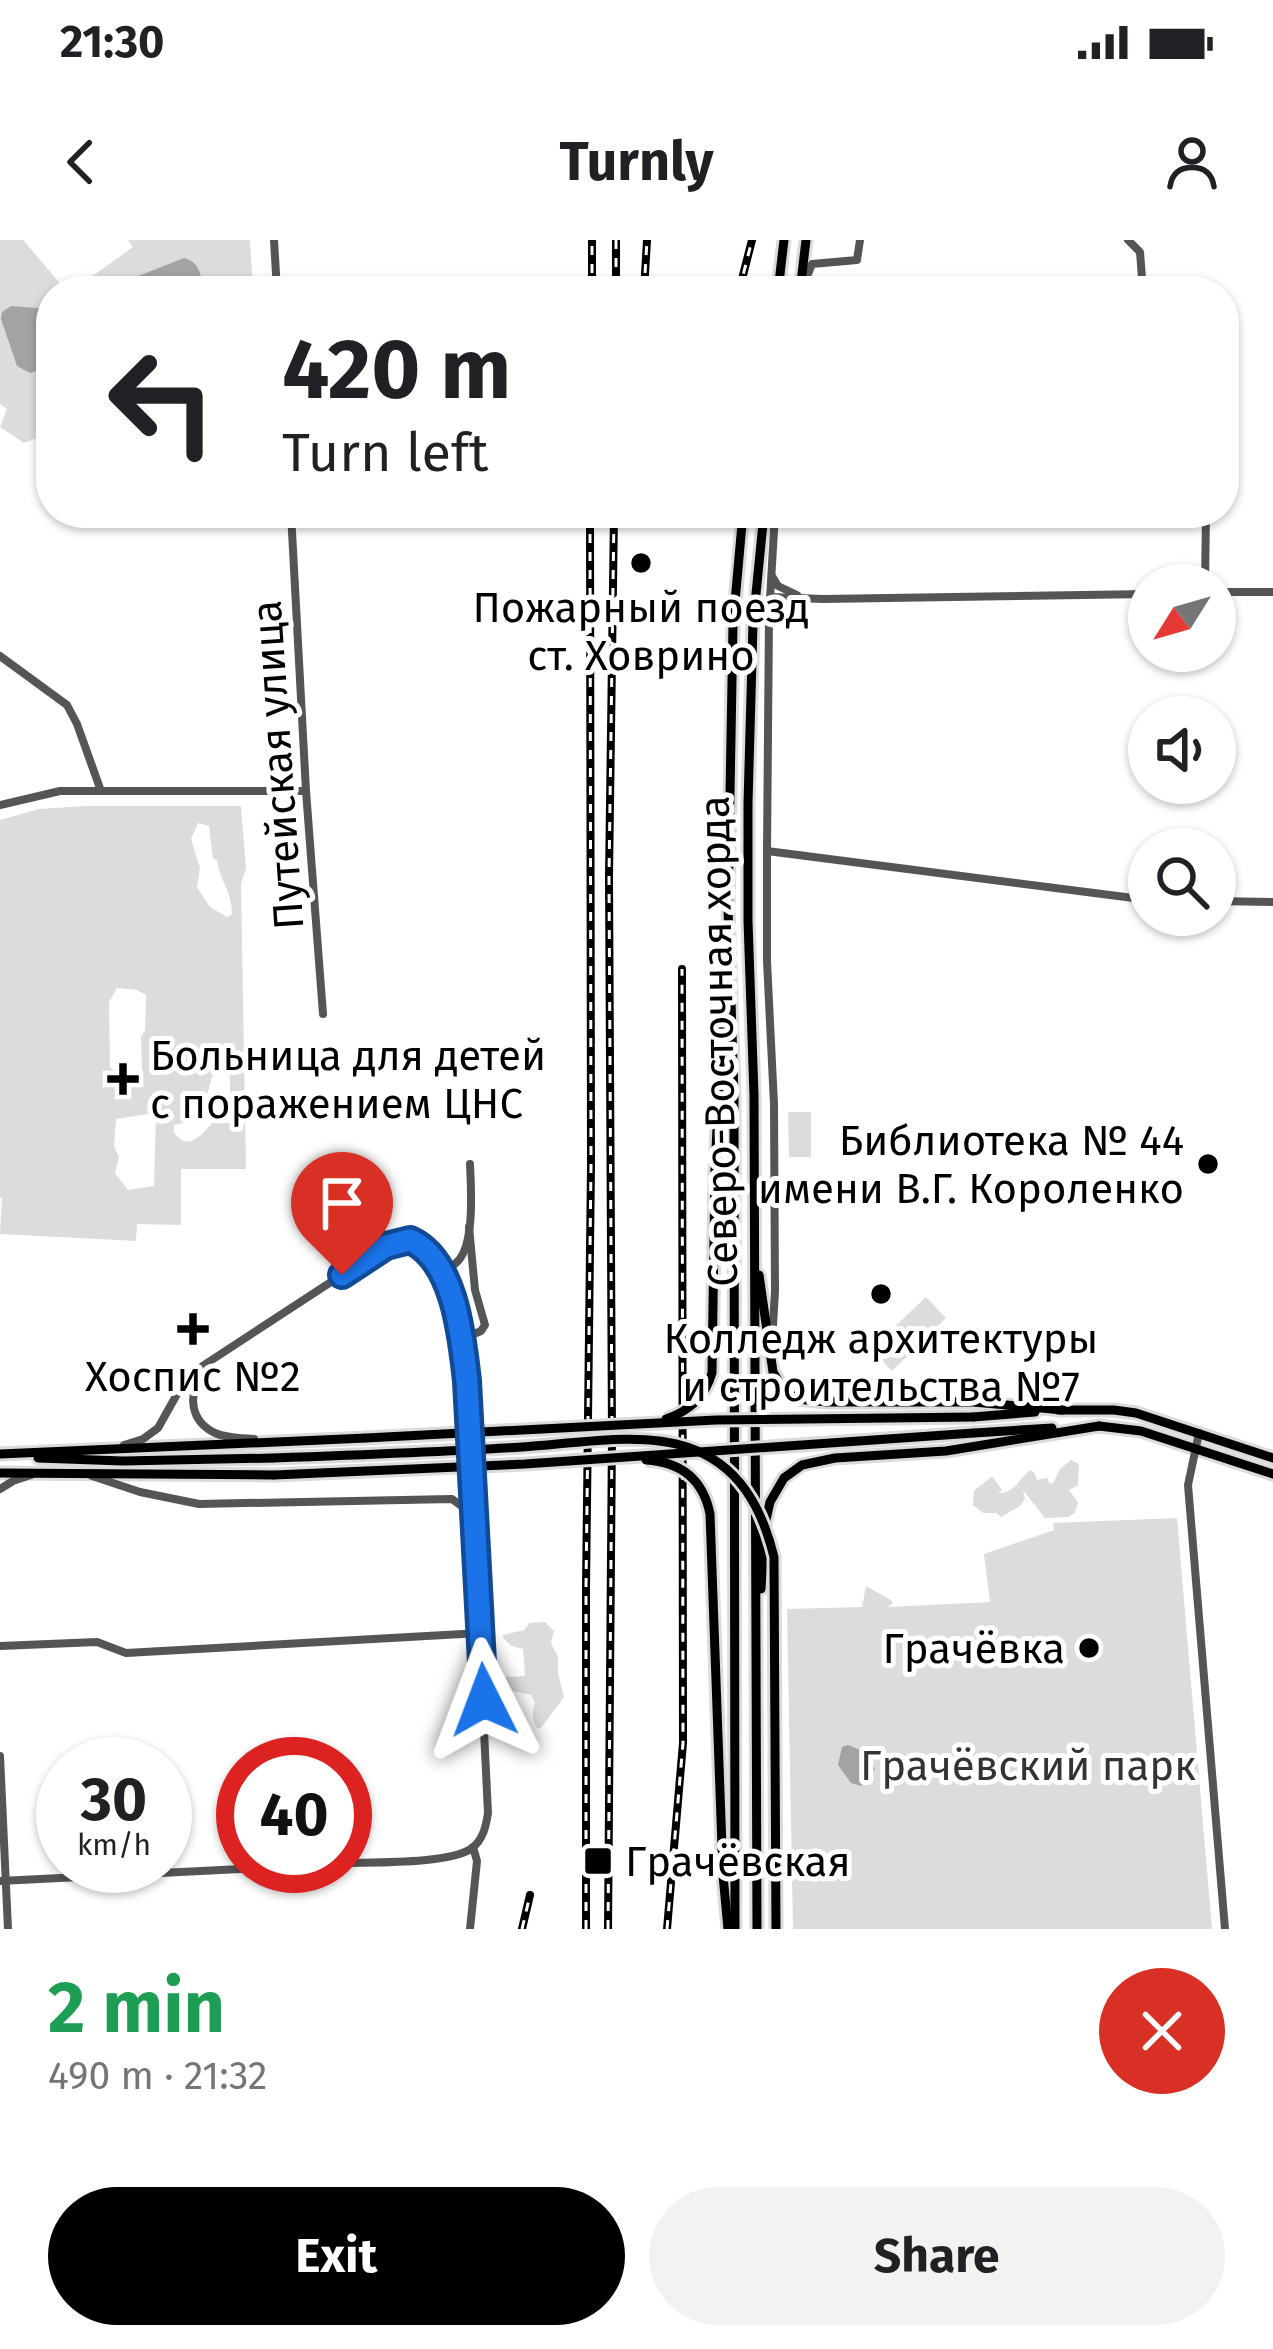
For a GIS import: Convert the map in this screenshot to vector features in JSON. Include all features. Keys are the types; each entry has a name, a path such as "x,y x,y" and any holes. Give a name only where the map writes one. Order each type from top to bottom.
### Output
{"main road":[{"path":"780,276 784,240"},
{"path":"803,276 806,240"},
{"name":"Северо-Восточная хорда","path":"731,1929 734,1096 728,920 733,624 742,528"},
{"name":"Северо-Восточная хорда","path":"757,1929 754,1095 748,921 753,624 763,528"},
{"path":"624,1425 673,1417 688,1409 712,1373 717,1110 728,920"},
{"path":"754,1195 771,1362 775,1378 790,1395 805,1401 973,1402 1136,1413 1273,1458"},
{"path":"0,1455 716,1420 973,1417 1063,1410"},
{"path":"756,1665 764,1532 770,1502 789,1473 827,1459 974,1447 1099,1426"},
{"path":"0,1473 274,1475 450,1468 1099,1426 1127,1428 1273,1474"},
{"path":"0,1455 123,1461 273,1458 655,1440 686,1446 716,1461 753,1499 774,1557 776,1929"},
{"path":"616,1458 676,1466 697,1482 709,1504 719,1800 731,1929"}],"street":[{"path":"274,240 277,276"},
{"path":"806,276 812,264 854,262 860,240"},
{"path":"1128,240 1141,252 1142,276"},
{"name":"Путейская улица","path":"292,528 323,1014"},
{"path":"771,1362 776,1236 767,851 774,528"},
{"path":"1205,564 1206,528"},
{"path":"771,576 778,586 804,598"},
{"path":"1236,592 1273,592"},
{"path":"770,597 1128,594"},
{"path":"0,656 53,692 70,710 101,791"},
{"path":"0,806 50,793 306,791"},
{"path":"767,851 1128,897"},
{"path":"1236,901 1273,902"},
{"path":"462,1340 484,1325 475,1290 469,1227 470,1164"},
{"path":"441,1272 461,1258 469,1227"},
{"path":"114,1449 158,1428 188,1379 395,1242 410,1240 423,1247 441,1272 462,1340 467,1381 489,1798 486,1827 473,1847 456,1856 372,1861"},
{"path":"220,1356 193,1388 193,1406 200,1421 214,1433 272,1441"},
{"path":"1199,1433 1188,1485 1225,1929"},
{"path":"0,1489 37,1474"},
{"path":"87,1474 181,1502 452,1499 472,1514"},
{"path":"0,1646 98,1642 126,1653 480,1633"},
{"path":"0,1756 8,1929"},
{"path":"470,1929 477,1861 473,1847"},
{"path":"3,1881 216,1870"}],"green space":[{"path":"0,240 23,240 54,276 36,276 36,438 24,443 0,427 7,409 0,404"},
{"path":"128,240 250,240 252,276 93,276 133,247"},
{"name":"Больница для детей с поражением ЦНС","path":"241,806 246,868 241,884 246,1169 181,1169 181,1225 137,1224 136,1241 0,1234 0,820 39,809","holes":["198,823 209,826 213,859 231,906 232,914 227,917 210,907 197,887 200,868 191,839","117,988 146,995 142,1074 124,1075 110,1068 109,1002","214,1070 230,1070 230,1123 212,1123 189,1141 179,1138 174,1125 197,1120","156,1115 154,1186 128,1190 115,1173 119,1157 114,1146 116,1119"]},
{"path":"788,1112 811,1112 811,1157 789,1157"},
{"path":"926,1297 946,1318 892,1371 871,1349"},
{"path":"1071,1460 1079,1464 1078,1485 1069,1490 1078,1502 1075,1513 1068,1517 1045,1518 1023,1490 1025,1499 1020,1506 1001,1517 973,1505 974,1491 992,1476 1002,1490 998,1493 1012,1489 1030,1470 1037,1480 1047,1478 1050,1484"},
{"name":"Грачёвский парк","path":"1177,1518 1212,1929 793,1929 787,1609 862,1607 866,1586 891,1600 888,1607 990,1602 984,1554 1054,1530 1053,1523"},
{"path":"545,1622 554,1631 551,1643 564,1697 537,1728 531,1695 505,1689 506,1677 525,1676 523,1649 512,1646 503,1635"}],"shaded area":[{"path":"184,258 194,263 200,276 138,276"},
{"path":"11,306 36,308 36,371 17,366 2,312"},
{"path":"842,1747 863,1751 875,1769 861,1786 851,1783 838,1765"}],"railway":[{"path":"592,240 592,276"},
{"path":"616,240 616,276"},
{"path":"645,276 647,240"},
{"path":"743,276 752,240"},
{"path":"586,1929 590,528"},
{"path":"608,1929 614,528"},
{"path":"667,1929 683,1743 682,969"},
{"path":"522,1929 530,1895"}],"place":[{"name":"Пожарный поезд ст. Ховрино","path":"641,563"},
{"name":"Больница для детей с поражением ЦНС","path":"123,1079"},
{"name":"Библиотека № 44 имени В.Г. Короленко","path":"1208,1164"},
{"name":"Колледж архитектуры и строительства №7","path":"881,1294"},
{"name":"Хоспис №2","path":"193,1329"},
{"name":"Грачёвка","path":"1089,1648"},
{"name":"Грачёвская","path":"598,1861"}],"route":[{"path":"342,1275 386,1246 410,1240 430,1253 451,1294 467,1381 484,1700"}]}
